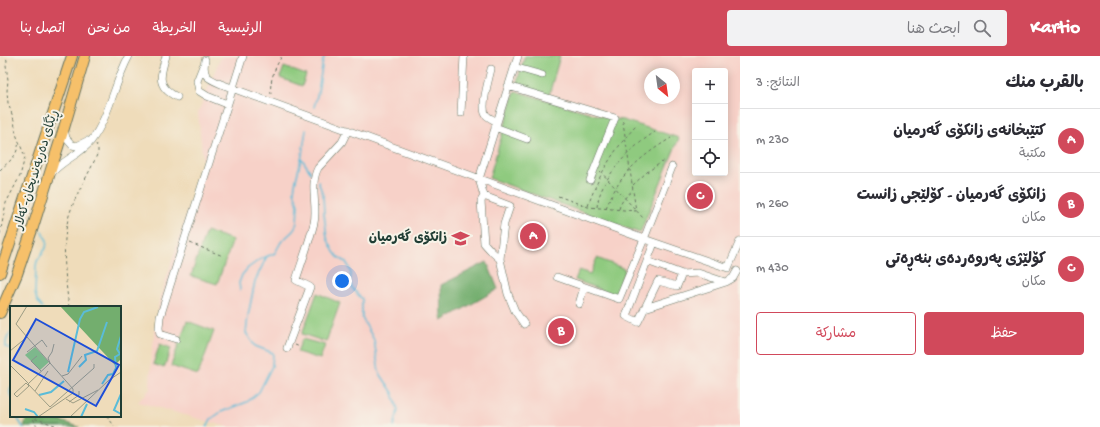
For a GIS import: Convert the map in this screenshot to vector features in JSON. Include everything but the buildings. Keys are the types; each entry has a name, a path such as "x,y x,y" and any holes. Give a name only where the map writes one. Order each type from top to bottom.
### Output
{"highway":[{"name":"ڕێگای دەربەندیخان-کەلار","path":"0,273 72,56"},
{"name":"ڕێگای دەربەندیخان-کەلار","path":"0,313 17,274 49,177 85,56"}],"street":[{"path":"49,177 56,169 88,145 98,131 123,67 129,56"},
{"path":"166,56 161,71 160,80 168,93 177,97"},
{"path":"176,339 160,334 159,328 161,312 242,56"},
{"path":"461,113 464,56"},
{"path":"500,259 484,243 481,201 484,196 479,179 518,56"},
{"path":"205,58 204,70 206,75 213,80 232,88 654,243 738,272 733,278 726,282 645,308"},
{"path":"205,58 198,81 199,91 227,104"},
{"path":"514,67 542,75"},
{"path":"491,69 484,100 484,110 487,116 496,124 527,140"},
{"path":"508,86 615,118 590,180"},
{"path":"64,128 67,140 75,146 85,142 98,131"},
{"path":"287,348 310,287 296,280 314,222 314,185 316,172 342,142 348,130"},
{"path":"557,277 619,299 672,167"},
{"path":"666,182 674,185"},
{"path":"484,196 510,206 504,224 500,259 508,294 515,310 524,324"},
{"path":"728,268 740,241"},
{"path":"654,243 626,316 638,322 658,281 677,286 682,274"},
{"path":"647,261 682,274 698,274 726,282"},
{"path":"579,304 584,287"}],"path":[{"path":"0,234 6,203 20,176 25,157 16,134 14,120 8,103 6,56"},
{"path":"273,103 270,92 271,84 278,62 282,56"},
{"path":"615,118 623,122 636,211"},
{"path":"588,207 593,192 610,158 625,137 636,126"},
{"path":"597,208 602,190 608,180 628,154 655,132"},
{"path":"606,208 615,188 630,169 652,150 671,138"},
{"path":"0,170 17,154 19,141"},
{"path":"69,306 66,279 65,236 71,208 98,152 98,145 93,143 88,145"},
{"path":"632,185 647,172 665,160"},
{"path":"596,166 650,225"},
{"path":"618,209 624,198 633,190"},
{"path":"558,196 588,207 636,211"},
{"path":"184,240 223,256"},
{"path":"107,417 115,427"},
{"path":"37,427 33,418 61,427"}],"shaded area":[{"name":"زانکۆی گەرمیان","path":"221,56 740,56 740,427 228,427 138,402 150,389 151,360 159,302 203,162 198,113"}],"green space":[{"path":"525,56 560,56 549,95 516,85"},
{"path":"284,67 306,75 302,86 280,78"},
{"path":"515,91 608,118 623,120 679,138 640,233 489,178"},
{"path":"206,231 233,240 217,284 191,276"},
{"path":"597,258 625,269 615,295 575,280 579,270 590,274"},
{"path":"487,262 498,289 442,321 441,285"},
{"path":"317,293 340,303 326,342 302,334"},
{"path":"187,321 214,331 198,375 171,366"},
{"path":"302,339 325,345 320,359 297,352"},
{"path":"160,344 171,348 164,368 153,364"},
{"path":"27,417 48,417 79,427 24,427"}],"waterway":[{"path":"314,107 325,56"},
{"path":"240,290 239,283 242,275 248,268 259,260 275,253 281,242 293,231 297,223 298,205 294,191 306,130"},
{"path":"302,159 311,173"},
{"path":"318,181 323,195 327,238 334,252 338,257 346,262 349,267 352,288 362,299 362,318 374,340 379,372 393,393 398,410 394,427"},
{"path":"41,306 37,301 35,293 37,261 46,248 47,241 42,231"},
{"path":"207,427 211,419 221,412 247,402 259,392 272,366 273,353 255,346 246,333 255,281 267,256"},
{"path":"10,333 6,345 6,347 10,349"},
{"path":"17,417 23,427"}],"place":[{"name":"کۆلێژی پەروەردەی بنەڕەتی","path":"700,196"},
{"name":"کتێبخانەی زانکۆی گەرمیان","path":"533,236"},
{"name":"زانکۆی گەرمیان","path":"460,238"},
{"name":"زانکۆی گەرمیان - کۆلێجی زانست","path":"561,331"}]}
